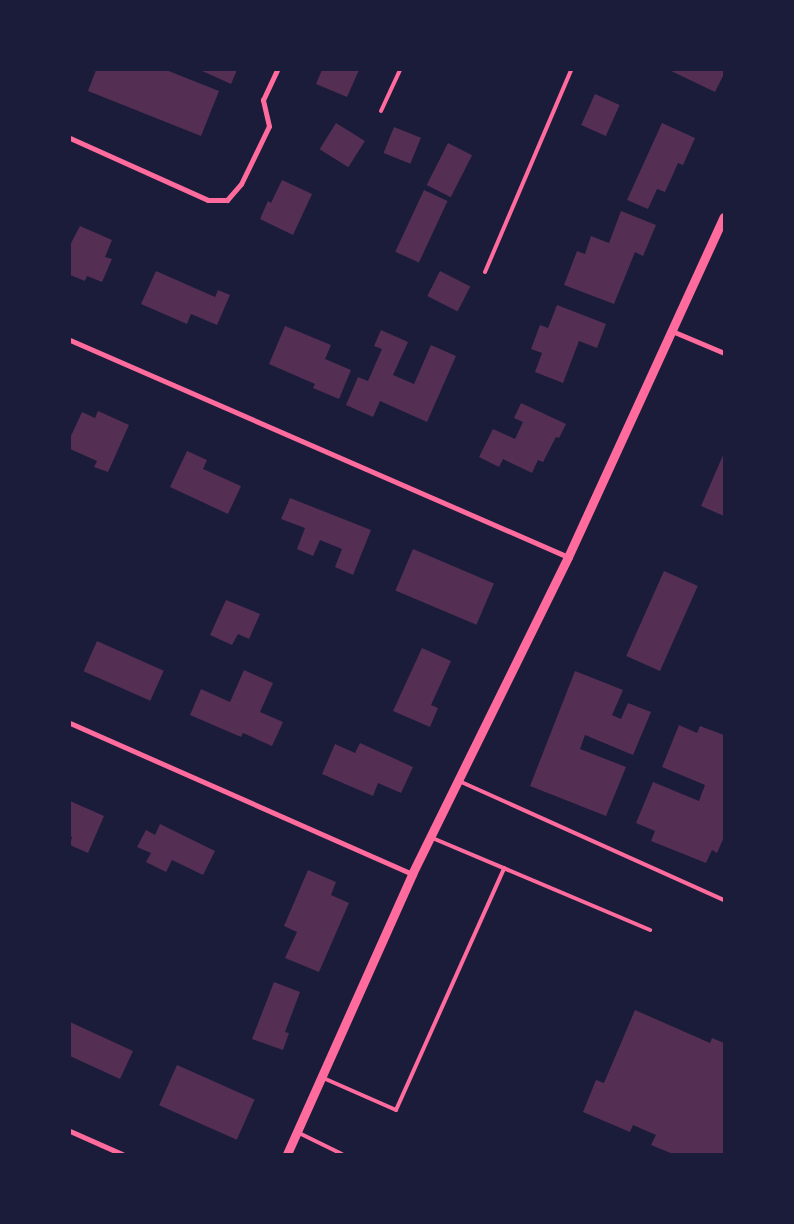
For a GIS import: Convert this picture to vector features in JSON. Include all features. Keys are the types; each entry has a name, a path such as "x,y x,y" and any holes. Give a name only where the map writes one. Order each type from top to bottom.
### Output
{"street":[{"path":"70,138 208,200 227,200 241,184 268,126 263,100 277,70"},
{"path":"287,1154 412,874 568,558 724,217"},
{"path":"672,331 724,353"},
{"path":"70,340 568,558"},
{"path":"70,723 412,874"},
{"path":"70,1130 122,1154"}],"lane":[{"path":"381,111 400,70"},
{"path":"485,272 571,70"},
{"path":"458,780 724,900"},
{"path":"430,836 650,930"},
{"path":"321,1077 396,1110 504,868"},
{"path":"297,1132 342,1154"}],"building":[{"path":"96,70 166,70 219,91 201,136 88,91"},
{"path":"200,70 237,70 231,84"},
{"path":"322,70 359,70 347,97 316,84"},
{"path":"669,70 724,70 724,74 715,92"},
{"path":"595,94 620,105 606,136 581,125"},
{"path":"336,123 365,141 348,167 320,149"},
{"path":"662,123 695,138 683,165 678,163 665,192 657,189 648,209 627,200"},
{"path":"394,127 421,138 410,164 384,153"},
{"path":"448,143 472,155 451,197 427,185"},
{"path":"282,180 312,194 293,235 260,219 268,201 271,203"},
{"path":"424,190 448,201 419,263 395,252"},
{"path":"621,211 656,225 643,256 635,252 614,304 564,285 577,251 585,254 591,236 609,243"},
{"path":"80,226 112,240 105,257 112,259 102,282 87,276 85,281 70,275 70,245"},
{"path":"156,271 215,297 218,290 230,295 217,325 191,314 187,324 141,304"},
{"path":"440,271 470,286 458,311 427,296"},
{"path":"557,305 606,324 597,348 579,341 563,383 535,372 542,353 531,349 540,325 548,328"},
{"path":"285,326 331,345 325,359 351,370 339,399 313,388 315,384 269,364"},
{"path":"381,330 408,342 393,375 414,384 431,345 456,356 427,422 380,401 373,417 346,405 358,377 368,381 382,349 374,346"},
{"path":"521,403 566,424 559,438 556,437 543,462 538,460 532,473 503,459 499,467 479,457 493,429 515,439 523,422 514,418"},
{"path":"98,411 129,425 108,472 94,467 97,461 70,449 70,438 82,412 95,418"},
{"path":"187,451 207,460 203,469 241,486 228,514 170,487"},
{"path":"724,453 724,516 701,506"},
{"path":"290,498 371,530 353,575 335,567 342,549 320,540 313,556 297,549 305,528 281,519"},
{"path":"413,549 494,583 476,625 395,590"},
{"path":"664,571 698,586 660,671 626,656"},
{"path":"226,600 260,614 249,639 238,634 232,645 210,635"},
{"path":"97,641 164,671 150,701 84,671"},
{"path":"422,648 451,661 431,705 438,708 430,727 393,711"},
{"path":"244,670 273,683 260,712 283,722 272,746 243,733 241,737 190,715 201,689 230,702"},
{"path":"575,671 623,690 612,715 621,719 628,703 651,712 633,755 585,735 580,749 626,767 606,816 530,786"},
{"path":"679,725 697,733 700,726 724,735 724,837 717,853 712,850 706,863 651,841 655,831 636,823 653,782 699,801 705,785 662,767"},
{"path":"360,743 413,767 401,793 378,783 373,796 322,774 335,744 355,753"},
{"path":"70,801 104,816 88,853 70,845 72,837 70,836"},
{"path":"160,824 215,851 203,875 172,860 166,872 146,862 151,853 137,847 146,830 155,835"},
{"path":"308,870 336,882 331,895 349,903 319,972 285,958 297,932 284,926"},
{"path":"274,982 300,992 285,1032 289,1033 283,1050 252,1039"},
{"path":"635,1010 710,1043 712,1038 724,1043 724,1154 673,1154 651,1145 656,1135 633,1125 630,1132 583,1112 596,1080 604,1083"},
{"path":"70,1022 133,1051 120,1079 70,1056"},
{"path":"177,1065 255,1100 237,1140 159,1105"}]}
